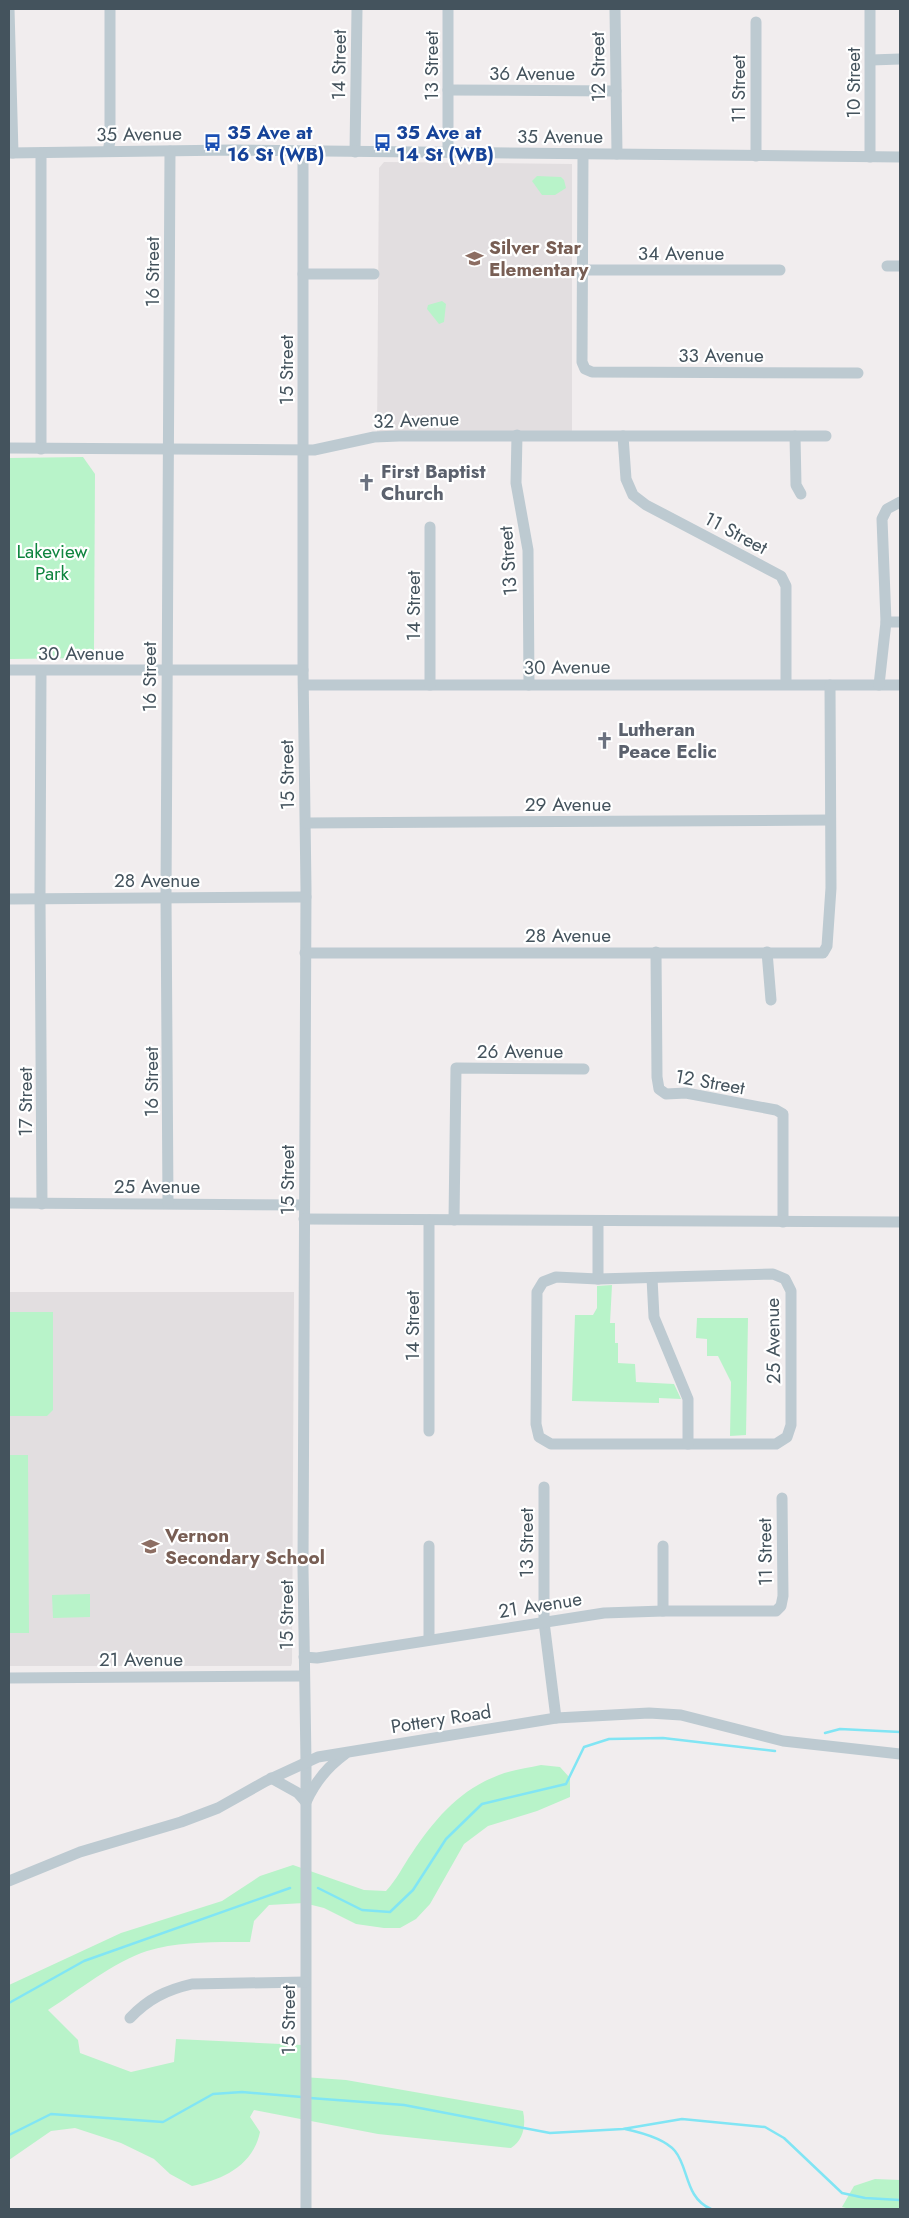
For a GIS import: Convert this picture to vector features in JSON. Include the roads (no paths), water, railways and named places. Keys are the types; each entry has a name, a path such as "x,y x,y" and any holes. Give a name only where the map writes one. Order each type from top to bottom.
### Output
{"street":[{"path":"9,9 11,153"},
{"path":"108,152 110,141 110,9"},
{"name":"14 Street","path":"355,152 357,9"},
{"name":"13 Street","path":"448,9 448,152"},
{"name":"12 Street","path":"615,9 617,154"},
{"name":"10 Street","path":"870,9 870,157"},
{"name":"11 Street","path":"756,22 756,156"},
{"path":"871,60 900,59"},
{"name":"36 Avenue","path":"448,90 616,91"},
{"name":"16 Street","path":"168,1204 169,1051 166,897 170,151"},
{"name":"35 Avenue","path":"11,153 303,151 900,157"},
{"name":"15 Street","path":"303,151 303,670 306,823 304,1205 306,2209"},
{"path":"41,153 41,448"},
{"path":"583,154 583,270"},
{"path":"887,266 900,266"},
{"name":"34 Avenue","path":"583,270 780,270"},
{"name":"33 Avenue","path":"583,270 582,362 585,369 592,372 858,373"},
{"path":"303,274 374,274"},
{"name":"13 Street","path":"517,435 516,483 528,550 529,685"},
{"name":"32 Avenue","path":"9,448 304,450 326,448 374,437 517,435 826,436"},
{"name":"11 Street","path":"624,436 626,479 634,495 646,505 781,576 786,586 786,684"},
{"path":"795,436 796,485 802,494"},
{"path":"879,685 886,622 882,519 887,510 900,502"},
{"name":"14 Street","path":"430,527 430,685"},
{"path":"886,622 900,622"},
{"name":"30 Avenue","path":"9,670 167,672 303,670"},
{"name":"17 Street","path":"41,671 42,1204"},
{"name":"30 Avenue","path":"304,685 786,684 830,686 900,684"},
{"path":"830,686 830,820"},
{"name":"28 Avenue","path":"305,953 823,953 827,946 830,888 830,820"},
{"name":"29 Avenue","path":"306,823 830,820"},
{"name":"28 Avenue","path":"9,899 306,898"},
{"name":"12 Street","path":"656,952 656,1077 659,1089 666,1094 686,1093 776,1110 783,1114 783,1222"},
{"path":"767,952 771,1000"},
{"name":"26 Avenue","path":"454,1220 456,1068 584,1069"},
{"name":"25 Avenue","path":"9,1203 304,1205"},
{"path":"304,1219 598,1222 900,1222"},
{"name":"14 Street","path":"429,1220 429,1432"},
{"path":"598,1222 598,1279"},
{"name":"25 Avenue","path":"773,1274 785,1279 791,1291 791,1425 787,1437 776,1444 551,1444 540,1438 536,1424 537,1292 543,1282 556,1278 598,1279 773,1274"},
{"path":"652,1278 654,1317 688,1399 688,1444"},
{"name":"13 Street","path":"544,1487 544,1622 556,1718"},
{"name":"11 Street","path":"782,1498 782,1606"},
{"path":"429,1546 429,1639"},
{"path":"663,1546 663,1611"},
{"name":"21 Avenue","path":"304,1657 317,1658 604,1613 776,1611 782,1606"},
{"name":"21 Avenue","path":"9,1678 304,1676"},
{"name":"Pottery Road","path":"9,1881 80,1852 182,1822 218,1808 271,1778 318,1757 556,1718 649,1713 681,1715 783,1741 900,1754"},
{"path":"271,1778 298,1793 306,1802 313,1786 324,1772 347,1752"},
{"path":"130,2018 155,1996 173,1988 192,1984 305,1982"}],"waterway":[{"path":"825,1733 840,1729 900,1732"},
{"path":"318,1888 362,1910 390,1912 413,1890 446,1839 482,1804 566,1784 584,1747 609,1739 663,1738 775,1751"},
{"path":"9,2003 84,1961 290,1888"},
{"path":"9,2135 51,2114 163,2122 213,2094 242,2092 302,2097"},
{"path":"310,2098 404,2105 550,2133 623,2129 682,2119 765,2127 784,2138 842,2193 865,2198 900,2200"},
{"path":"625,2129 652,2137 671,2147 680,2158 696,2198 711,2209"}],"place":[{"name":"35 Ave at 16 St (WB)","path":"213,143"},
{"name":"35 Ave at 14 St (WB)","path":"382,143"},
{"name":"Silver Star Elementary","path":"475,258"},
{"name":"First Baptist Church","path":"367,482"},
{"name":"Lutheran Peace Eclic","path":"604,740"},
{"name":"Vernon Secondary School","path":"151,1546"}],"park label":[{"name":"Lakeview Park","path":"52,562"}]}
